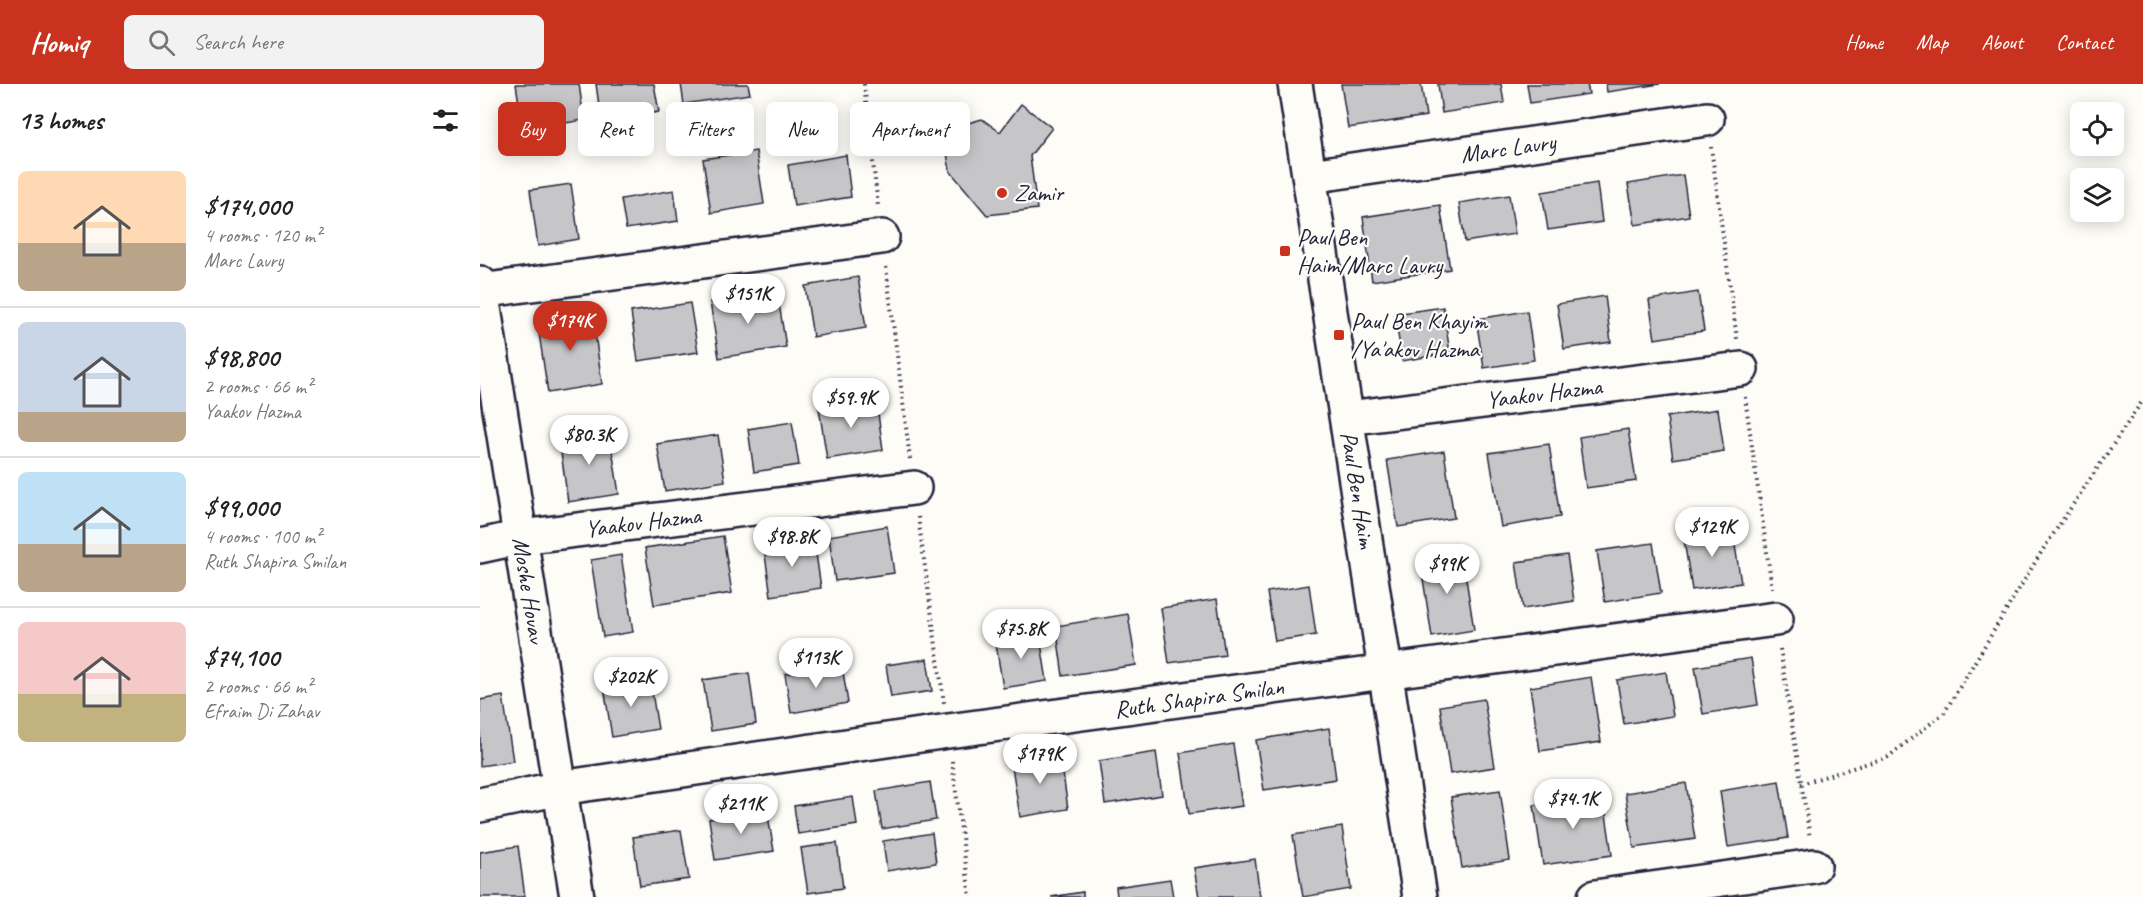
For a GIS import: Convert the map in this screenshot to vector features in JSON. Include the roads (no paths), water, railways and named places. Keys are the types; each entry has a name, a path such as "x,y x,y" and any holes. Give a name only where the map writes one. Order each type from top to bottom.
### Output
{"street":[{"name":"Paul Ben Haim","path":"1295,84 1420,897"},
{"name":"Marc Lavry","path":"1310,176 1707,119"},
{"path":"480,288 882,237"},
{"name":"Moshe Hovav","path":"480,288 577,897"},
{"name":"Yaakov Hazma","path":"1347,418 1741,369"},
{"name":"Yaakov Hazma","path":"480,546 521,537 914,489"},
{"name":"Ruth Shapira Smilan","path":"480,805 560,788 960,729 1776,619"},
{"path":"1595,897 1814,866"}],"place":[{"name":"Zamir","path":"1002,193"},
{"name":"Paul Ben Haim/Marc Lavry","path":"1285,251"},
{"name":"Paul Ben Khayim /Ya'akov Hazma","path":"1339,335"}]}
